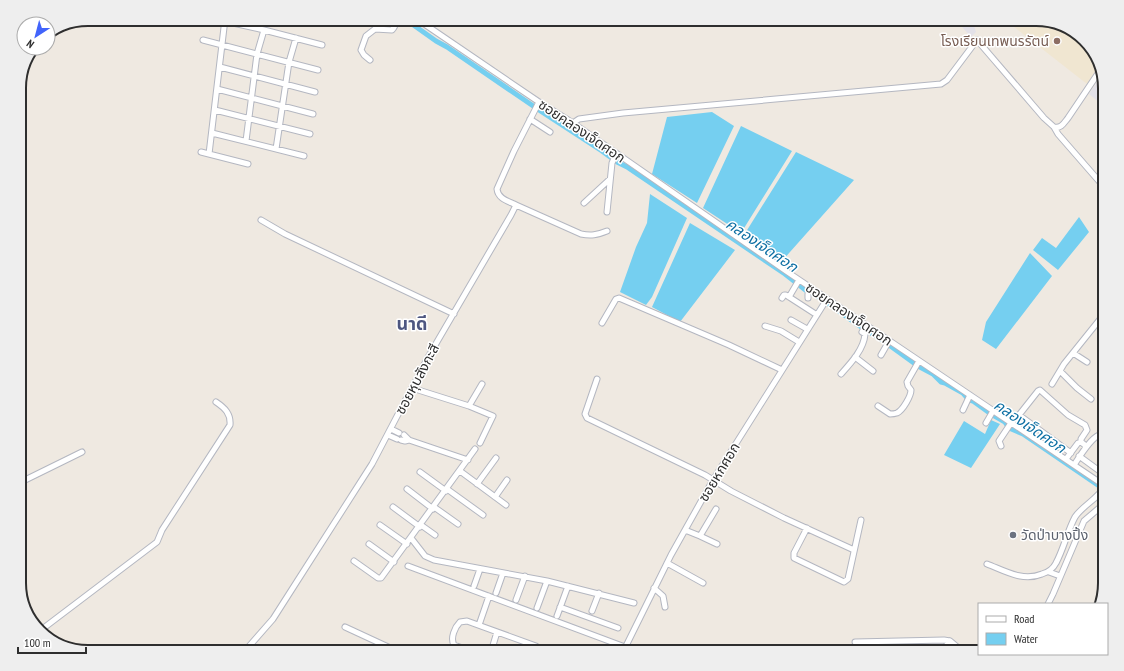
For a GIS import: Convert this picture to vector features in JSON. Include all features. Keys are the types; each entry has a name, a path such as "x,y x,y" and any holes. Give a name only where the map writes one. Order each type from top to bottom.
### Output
{"street":[{"path":"210,154 224,26"},
{"path":"248,26 322,45"},
{"path":"370,60 361,50 366,36 375,29 392,30 395,26"},
{"name":"ซอยคลองเจ็ดศอก","path":"427,26 538,105 573,123 614,156 809,292 827,299 865,328 889,341 992,413 1074,465 1098,483"},
{"path":"246,141 257,54 264,30"},
{"path":"276,149 289,62 296,38"},
{"path":"203,40 318,70"},
{"path":"573,123 579,120 624,113 940,84 947,80 977,40 1044,118 1054,127 1058,134 1098,180"},
{"path":"220,67 315,92"},
{"path":"1054,127 1058,128 1062,126 1097,76"},
{"path":"217,89 313,114"},
{"path":"538,105 496,189 498,195 501,198 581,234 589,236 598,235 606,231"},
{"path":"215,110 310,134"},
{"path":"530,119 550,132"},
{"path":"212,133 304,156"},
{"path":"201,152 248,164"},
{"path":"607,212 614,156"},
{"path":"584,203 610,179"},
{"name":"ซอยหุบสังกะสี","path":"250,645 273,618 362,482 388,435 451,312 516,205"},
{"path":"261,220 285,234 451,312"},
{"path":"789,297 797,283"},
{"path":"782,298 784,295 789,297 813,313"},
{"path":"602,323 616,299 619,298 730,345 782,370"},
{"name":"ซอยหกศอก","path":"623,645 685,530 709,478 782,370 796,340 813,313 827,299"},
{"path":"791,320 804,327"},
{"path":"1052,384 1073,353 1098,322"},
{"path":"765,326 781,331 796,340"},
{"path":"841,374 855,357 865,338 865,334 862,332 865,328"},
{"path":"881,355 889,341"},
{"path":"1073,353 1087,362"},
{"path":"855,357 873,371"},
{"path":"878,406 890,414 900,411 912,392 907,382 918,362"},
{"path":"1060,371 1077,388 1091,399"},
{"path":"597,379 585,416 662,456 709,478 731,491 854,550"},
{"path":"469,406 482,384"},
{"path":"412,388 469,406 493,416 480,443"},
{"path":"1066,460 1071,453 1078,443 1081,442 1081,439 1087,430 1085,425 1068,415 1040,390 1038,390 1018,415 1071,453"},
{"path":"963,410 970,397"},
{"path":"44,627 157,542 162,530 230,425 231,418 226,410 216,402"},
{"path":"986,423 992,413"},
{"path":"1001,446 1000,441 1010,424"},
{"path":"391,429 400,437"},
{"path":"388,435 400,437 468,460"},
{"path":"1074,465 1086,446 1098,436"},
{"path":"1081,442 1086,446"},
{"path":"354,562 380,579 434,508 475,449"},
{"path":"26,480 82,452"},
{"path":"1079,456 1098,470"},
{"path":"477,484 496,458"},
{"path":"460,471 506,506"},
{"path":"420,472 483,515"},
{"path":"495,497 507,480"},
{"path":"407,490 458,524"},
{"path":"987,564 1026,578 1039,576 1049,572 1056,564 1070,527 1076,516 1098,494"},
{"path":"393,507 435,535"},
{"path":"700,536 716,509"},
{"path":"1048,603 1084,521 1098,509"},
{"path":"807,528 793,555 794,558 843,582 846,582 848,579 861,520"},
{"path":"380,525 407,544"},
{"path":"685,530 717,544"},
{"path":"411,538 429,558 525,576 634,602"},
{"path":"369,544 394,562"},
{"path":"667,563 703,583"},
{"path":"408,566 617,645"},
{"path":"474,586 480,568"},
{"path":"1049,572 1060,576"},
{"path":"496,593 503,573"},
{"path":"516,600 525,576"},
{"path":"537,608 547,581"},
{"path":"557,616 568,586"},
{"path":"654,588 663,596 665,607"},
{"path":"592,611 599,593"},
{"path":"479,625 489,596"},
{"path":"560,607 618,628"},
{"path":"454,645 452,639 456,627 460,622 467,621 533,645"},
{"path":"345,627 385,645"},
{"path":"493,645 498,632"},
{"path":"855,642 864,643 944,640 950,641 955,645"},
{"path":"947,645 950,641"}],"shaded area":[{"path":"961,26 974,26 976,32 971,37"},
{"name":"โรงเรียนเทพนรรัตน์","path":"1013,26 1052,28 1067,34 1074,39 1090,57 1096,72 1087,84"},
{"path":"1098,81 1098,101 1089,94"}],"water":[{"path":"712,112 734,126 697,203 652,174 667,117"},
{"path":"741,126 792,151 741,233 703,208"},
{"path":"796,152 854,180 782,261 744,235"},
{"path":"650,194 687,218 652,297 646,305 620,292 636,247 647,223"},
{"path":"1079,217 1089,232 1058,270 1033,250 1042,238 1056,248"},
{"path":"690,223 735,250 680,322 652,307"},
{"path":"1030,253 1052,276 996,349 982,340 986,322"},
{"path":"991,420 1000,424 971,468 944,455 964,421 985,434"}],"waterway":[{"name":"คลองเจ็ดศอก","path":"415,26 617,162 627,167 785,274 808,292 816,295 864,329 878,337 918,366 933,374 941,382 963,393 969,400 973,401 1005,422 1009,428 1023,434 1098,485"}],"place":[{"name":"โรงเรียนเทพนรรัตน์","path":"1057,41"},
{"name":"วัดป่าบางปิ้ง","path":"1013,535"}],"district":[{"name":"นาดี","path":"412,323"}]}
